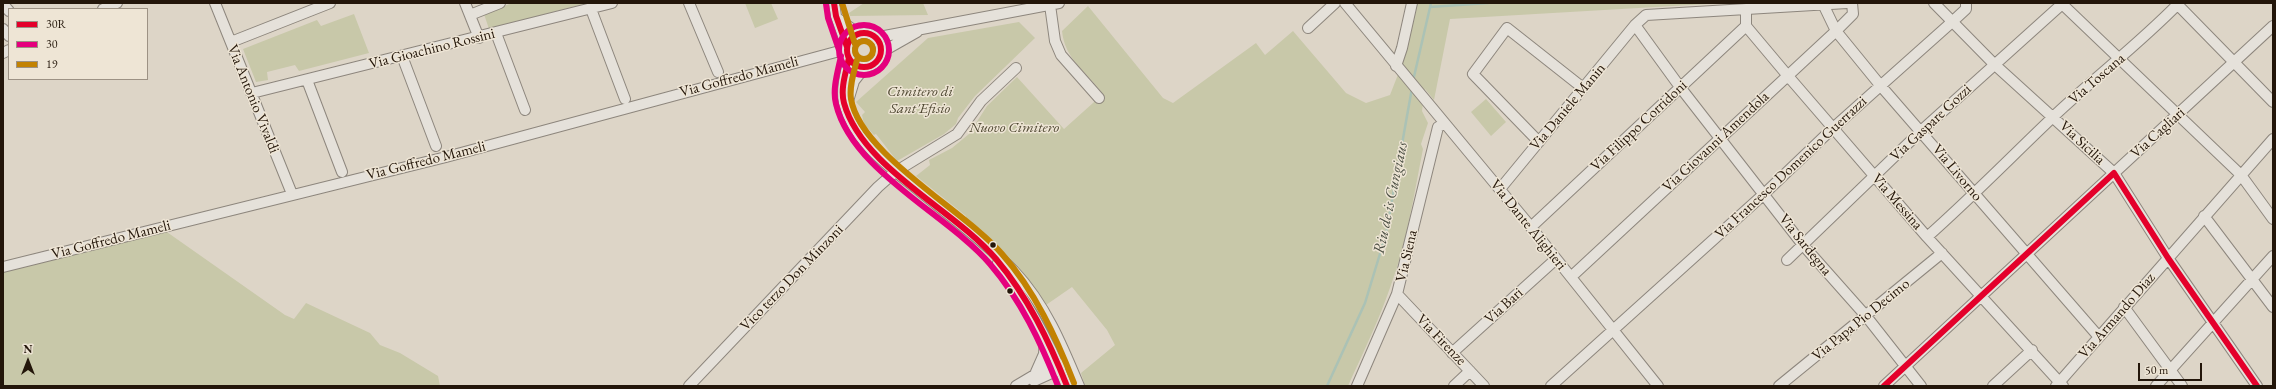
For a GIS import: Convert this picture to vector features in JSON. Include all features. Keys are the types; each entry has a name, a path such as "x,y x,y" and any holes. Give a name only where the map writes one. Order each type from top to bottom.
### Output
{"street":[{"path":"105,8 117,3"},
{"name":"Via Antonio Vivaldi","path":"215,3 292,194"},
{"path":"230,42 330,3"},
{"path":"466,3 479,38"},
{"path":"470,15 500,3"},
{"name":"Via Gioachino Rossini","path":"252,93 479,38 612,3"},
{"path":"689,3 718,72"},
{"path":"834,3 836,16 848,52 854,64 865,67"},
{"path":"1308,28 1335,3"},
{"name":"Via Dante Alighieri","path":"1345,3 1427,104 1531,227 1655,385"},
{"path":"1399,69 1412,3"},
{"path":"1635,25 1646,16 1746,10 1787,5 1846,3"},
{"name":"Via Giovanni Amendola","path":"1571,277 1836,31 1852,14 1852,3"},
{"name":"Via Sicilia","path":"1934,3 1994,64 2114,173 2168,258 2213,321 2256,386"},
{"name":"Via Francesco Domenico Guerrazzi","path":"1551,386 1613,332 1764,194 1832,129 1952,22 1966,9 1966,3"},
{"path":"874,38 934,25 1054,4 1055,41 1060,55 1099,98"},
{"name":"Via Livorno","path":"1823,4 1836,31 1880,86 2027,253 2098,337"},
{"path":"2061,4 2179,114 2241,175 2273,219"},
{"name":"Via Gaspare Gozzi","path":"1787,260 1921,131 2061,4"},
{"path":"2177,4 2273,102"},
{"name":"Via Toscana","path":"1927,237 1975,195 2053,117 2120,58 2177,4"},
{"path":"590,9 625,99"},
{"path":"1746,10 1746,26"},
{"path":"836,16 859,34 870,35 880,47 880,53 875,63 865,67 854,81 850,92 847,111"},
{"name":"Via Sardegna","path":"1635,25 1680,88 1721,138 1803,245 1866,316 1921,386"},
{"name":"Via Daniele Manin","path":"1500,189 1635,25"},
{"name":"Via Messina","path":"1746,26 1832,129 1875,176 1927,237 2032,350 2059,384"},
{"name":"Via Filippo Corridoni","path":"1531,227 1746,26"},
{"name":"Via Cagliari","path":"1884,386 2273,26"},
{"path":"1539,142 1473,74 1507,28 1583,88"},
{"path":"880,53 921,29"},
{"path":"496,33 525,110"},
{"path":"859,34 850,40 844,89 844,102 860,136 876,155 895,172 1003,261 1016,280 1060,368 1067,386"},
{"name":"Via Goffredo Mameli","path":"3,267 292,194 446,157 848,52"},
{"path":"402,56 436,146"},
{"name":"Vico terzo Don Minzoni","path":"689,386 878,187 895,172 957,134 980,101 1016,68"},
{"path":"307,80 342,172"},
{"name":"Via Siena","path":"1357,386 1397,294 1438,127 1444,124"},
{"name":"Via Armando Diaz","path":"2059,384 2124,307 2273,139"},
{"path":"2204,216 2273,307"},
{"name":"Via Papa Pio Decimo","path":"1779,386 1942,253"},
{"path":"2156,386 2273,256"},
{"name":"Via Bari","path":"1452,353 1556,259"},
{"path":"1016,280 1042,308 1059,339 1079,386"},
{"name":"Via Firenze","path":"1397,294 1484,386"},
{"path":"2124,307 2182,386"},
{"path":"1019,384 1060,368 1064,364 1041,316 1042,308"},
{"path":"1035,377 1044,354 1045,337"},
{"path":"1993,386 2032,350"},
{"path":"1060,368 1067,370 1073,386"},
{"path":"1454,386 1470,371"},
{"path":"1035,377 1045,386"}],"green space":[{"path":"512,3 587,3 489,29 484,14"},
{"path":"745,3 771,3 778,19 755,28"},
{"path":"864,3 923,3 928,15 850,16 849,13"},
{"name":"Nuovo Cimitero","path":"1415,3 1724,3 1450,19 1434,100 1425,89 1422,111 1428,123 1421,144 1423,149 1410,218 1397,269 1371,336 1348,386 1085,386 1081,373 1115,345 1107,330 1072,287 1046,305 1018,266 966,221 966,216 916,176 930,165 929,160 952,148 969,134 987,106 1017,77 1064,129 1103,94 1072,58 1067,50 1062,31 1088,6 1163,98 1173,103 1256,43 1265,55 1293,31 1346,93 1366,103 1390,95 1404,59"},
{"path":"354,14 369,53 299,71 295,65 267,72 268,80 256,82 243,49 317,20 321,26"},
{"name":"Cimitero di Sant'Efisio","path":"1019,22 1035,38 975,96 958,118 956,124 944,134 897,161 876,134 874,135 864,124 862,115 865,112 856,102 928,38"},
{"path":"1486,99 1506,122 1491,136 1471,112"},
{"path":"164,230 285,315 294,319 306,303 370,333 380,345 400,353 438,376 440,386 3,386 3,270"}],"waterway":[{"name":"Riu de is Cungiaus","path":"1413,81 1431,3"},
{"path":"1430,7 1488,3"},
{"name":"Riu de is Cungiaus","path":"1327,386 1365,303 1386,234 1412,88"}],"transit line":[{"name":"30R","path":"834,3 836,16 847,47"},
{"name":"19","path":"842,3 855,44"},
{"name":"30","path":"826,4 828,18 839,50"},
{"name":"30","path":"864,25 878,29 885,36 889,50 885,64 878,71 864,75 850,71 843,64 839,50 843,36 850,29 864,25"},
{"name":"30R","path":"864,33 876,38 881,50 876,62 864,67 852,62 847,50 852,38 864,33"},
{"name":"19","path":"864,41 870,44 873,50 870,56 864,59 858,56 855,50 858,44 864,41"},
{"name":"30","path":"841,56 836,80 835,98 845,128 861,150 880,171 950,227 990,264 1021,307 1045,354 1058,386"},
{"name":"30R","path":"849,58 844,80 843,98 854,126 869,148 889,168 957,223 996,259 1008,274 1037,320 1067,386"},
{"name":"19","path":"857,60 852,79 851,99 859,120 873,140 893,161 985,237 1014,268 1025,283 1044,315 1074,383"},
{"name":"30R","path":"1884,386 2114,173 2168,258 2257,386"}]}
